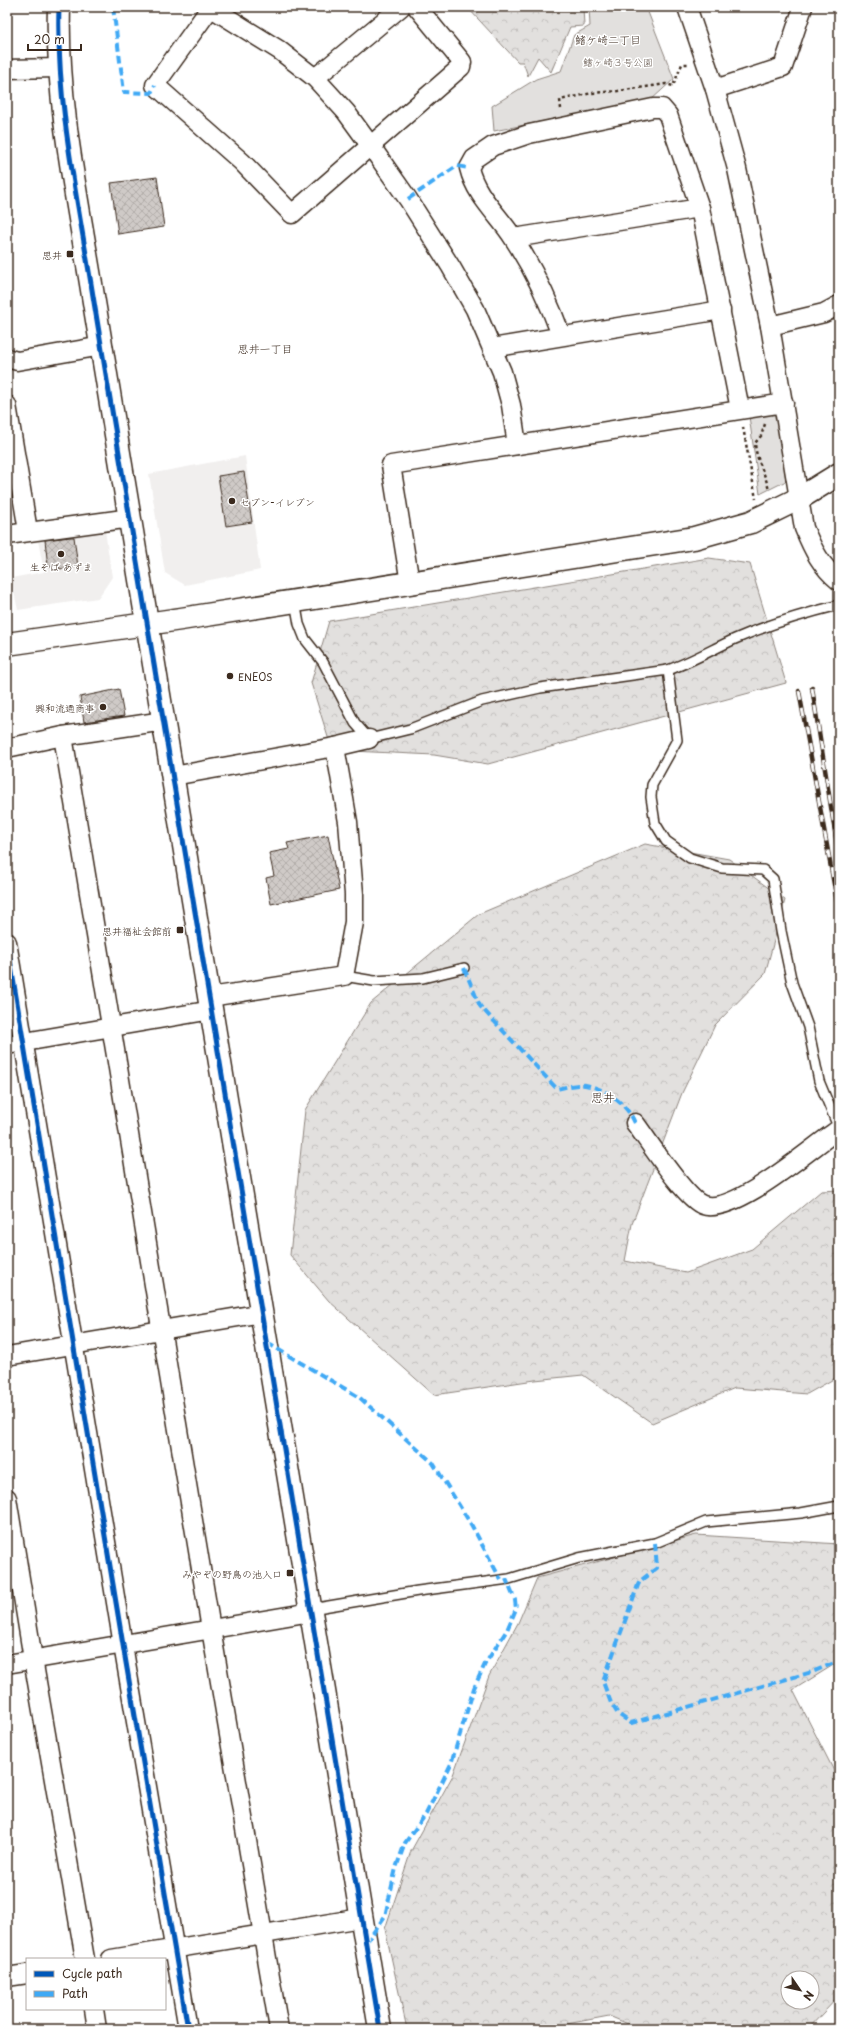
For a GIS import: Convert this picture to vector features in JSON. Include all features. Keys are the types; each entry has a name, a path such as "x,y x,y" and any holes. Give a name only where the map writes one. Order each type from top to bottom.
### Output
{"street":[{"path":"59,7 59,68 62,98 380,2029"},
{"path":"417,7 462,62 461,67 370,145 292,214 242,162 155,85 212,7 279,50 315,78 346,112 370,145 408,199 475,308 502,372 512,405 517,445"},
{"path":"315,78 401,7"},
{"path":"687,7 715,89 737,169 770,326 804,528 813,550 821,564 839,581"},
{"path":"715,89 783,67 803,7"},
{"path":"7,69 59,68"},
{"path":"561,335 550,306 514,238 473,182 469,168 474,159 493,146 529,134 653,108 662,108 668,115 700,208 740,409"},
{"path":"514,238 700,208"},
{"path":"770,326 824,313 839,305"},
{"path":"492,348 561,335 721,310"},
{"path":"7,358 17,361 102,346"},
{"path":"410,583 391,465 784,403"},
{"path":"7,405 28,531"},
{"path":"7,644 148,624 694,538 751,522 800,498 839,474"},
{"path":"7,535 131,518"},
{"path":"7,748 63,736 164,721"},
{"path":"63,736 110,1026 279,2029"},
{"path":"173,776 335,747 369,739"},
{"path":"15,1044 110,1026 211,1003 344,976 354,922 354,894 348,822 335,747"},
{"path":"7,942 15,1044 74,1344 122,1645 188,2029"},
{"path":"635,1123 690,1196 702,1205 711,1206 724,1204 753,1191 839,1129"},
{"path":"7,1356 262,1313"},
{"path":"7,1498 32,1659 85,1958"},
{"path":"7,1664 311,1611"},
{"path":"117,1958 362,1918"},
{"path":"7,1977 26,1974"},
{"path":"94,2010 97,2029"}],"lane":[{"path":"295,601 299,624 306,638 323,662 355,723 369,739 410,729 482,701 540,688 668,670 682,665 736,639 793,616 839,605"},
{"path":"668,670 677,740 652,785 651,797 655,823 666,841 690,858 722,868 763,870 773,879 781,931 792,983 808,1027 819,1081 839,1129"},
{"path":"344,976 374,981 423,978 464,968"},
{"path":"311,1611 418,1591 509,1579 579,1558 655,1543 706,1522 801,1513 839,1506"}],"path":[{"path":"560,100 592,92 618,91 666,84 673,86 682,64"},
{"path":"764,406 765,427 756,443 756,453 759,466 764,472 770,499"},
{"path":"740,409 757,505"}],"shaded area":[{"path":"245,456 260,570 185,585 165,573 149,474"},
{"path":"104,524 112,577 98,598 18,610 11,578 44,572 37,535"}],"green space":[{"path":"467,7 583,7 584,26 570,27 551,72 538,57 528,76 523,62 518,62"},
{"name":"鰭ヶ崎３号公園","path":"589,7 646,7 674,79 651,100 494,131 492,106 536,79 561,71 574,35 590,26"},
{"path":"768,411 778,416 786,481 760,494 749,416"},
{"path":"709,558 750,564 786,683 488,764 434,755 332,750 311,683 329,621"},
{"path":"645,844 729,859 785,900 765,974 715,1025 682,1093 632,1224 625,1261 686,1273 752,1249 821,1191 839,1190 839,1376 807,1394 735,1388 652,1423 583,1375 535,1380 434,1395 329,1301 290,1255 305,1110 371,1003 479,914"},
{"path":"696,1535 839,1544 839,1664 835,1664 793,1690 834,1771 839,1804 839,1996 808,2029 640,2029 609,2016 551,2027 550,2029 407,2029 385,1929 411,1851 453,1775 489,1676 518,1623 537,1578"}],"building":[{"path":"157,177 164,227 118,234 111,183"},
{"path":"244,472 252,522 226,526 218,476"},
{"path":"74,537 78,567 59,569 59,566 48,567 45,540"},
{"path":"119,689 124,716 84,722 80,697"},
{"path":"328,835 339,890 271,904 266,878 274,876 269,853 289,849 287,843"}],"railway":[{"path":"812,688 839,857"},
{"path":"799,691 839,912"}],"marked path":[{"path":"113,7 124,92 151,93 155,85"},
{"path":"408,199 457,166 469,168"},
{"path":"464,968 480,1006 557,1089 585,1085 608,1093 627,1109 635,1123"},
{"path":"267,1343 359,1397 433,1463 472,1526 501,1580"},
{"path":"655,1543 657,1568 640,1581 638,1585 603,1682 611,1703 618,1714 631,1723 812,1672 839,1661"},
{"path":"366,1943 385,1916 396,1868 405,1843 426,1814 451,1764 474,1688 485,1664 507,1630 516,1609 515,1600 506,1579"}],"cycle path":[{"path":"59,7 61,80 69,152 380,2029"},
{"path":"7,942 188,2029"}],"place":[{"name":"思井","path":"70,254"},
{"name":"セブン-イレブン","path":"232,501"},
{"name":"生そば あずま","path":"61,554"},
{"name":"ENEOS","path":"230,676"},
{"name":"興和流通商事","path":"103,707"},
{"name":"思井福祉会館前","path":"180,930"},
{"name":"みやぞの野鳥の池入口","path":"290,1573"}],"district":[{"name":"鰭ケ崎二丁目","path":"608,39"},
{"name":"思井一丁目","path":"265,348"},
{"name":"思井","path":"603,1097"}]}
